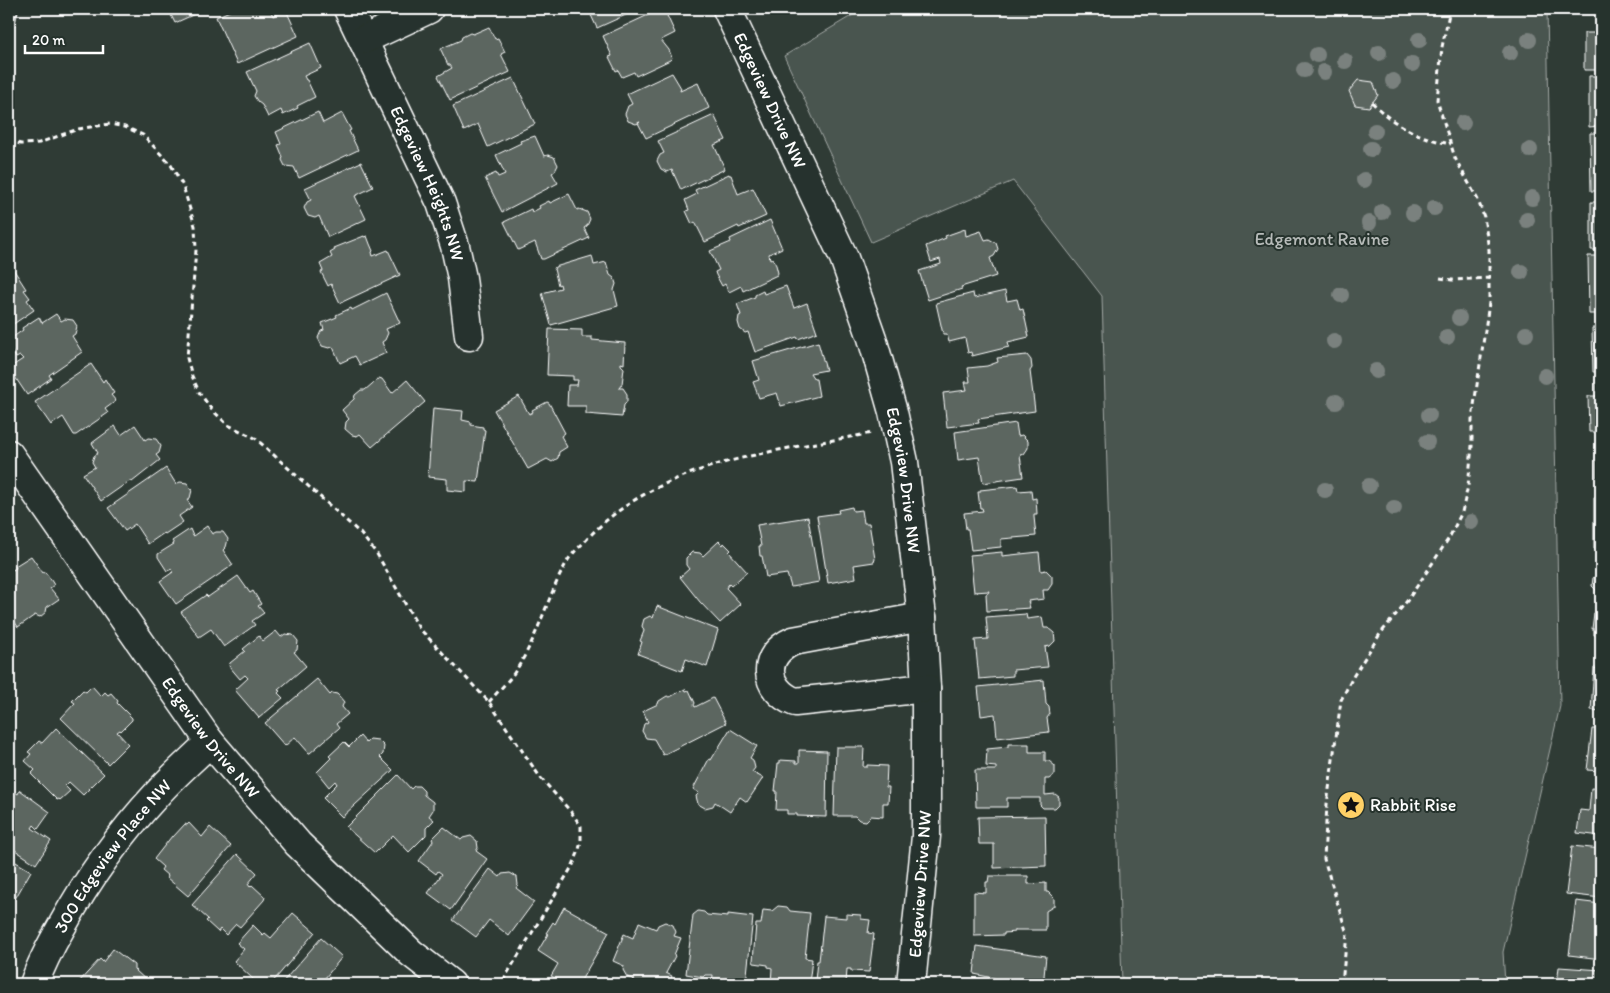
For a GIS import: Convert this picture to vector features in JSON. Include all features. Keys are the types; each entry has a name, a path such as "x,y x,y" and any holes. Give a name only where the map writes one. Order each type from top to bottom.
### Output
{"street":[{"name":"Edgeview Heights NW","path":"348,9 441,203 455,246 469,336"},
{"path":"363,40 429,9"},
{"name":"Edgeview Drive NW","path":"727,9 844,258 872,338 893,412 904,462 922,617 926,688 926,836 911,984"},
{"name":"Edgeview Drive NW","path":"9,456 210,742 298,844 411,953 451,984"},
{"path":"922,617 793,641 778,650 770,667 770,676 773,685 779,693 795,702 926,688"},
{"name":"300 Edgeview Place NW","path":"34,984 52,943 102,862 159,791 210,742"}],"path":[{"path":"1342,984 1347,934 1324,858 1327,804 1341,700 1354,675 1380,634 1407,601 1444,545 1462,512 1468,486 1472,446 1472,419 1489,303 1489,250 1484,217 1478,200 1456,158 1437,100 1442,47 1450,9"},
{"path":"1372,102 1392,122 1439,142 1451,144"},
{"path":"9,141 21,144 39,143 78,129 110,124 125,127 143,136 171,165 183,186 194,226 196,250 187,358 199,392 212,410 228,425 255,438 360,533 377,554 419,628 489,702 540,777 581,826 580,847 573,865 500,984"},
{"path":"1440,278 1452,280 1490,278"},
{"path":"489,702 514,673 535,634 550,596 569,558 604,521 640,496 669,481 734,460 896,429"}],"green space":[{"name":"Edgemont Ravine","path":"863,9 1547,9 1560,706 1503,952 1505,984 1122,984 1102,296 1013,181 871,242 784,56"}],"building":[{"path":"9,9 18,11 14,27 11,26 9,35"},
{"path":"168,9 206,9 175,23"},
{"path":"234,9 270,9 273,16 286,10 298,36 237,64 216,17"},
{"path":"579,9 639,9 597,28 590,13 581,12"},
{"path":"664,9 675,33 661,40 669,50 672,58 636,76 634,72 622,77 618,70 616,71 609,57 612,56 603,36"},
{"path":"489,27 495,39 498,38 505,52 501,54 510,72 450,100 438,76 452,68 448,65 441,50 442,48 461,40 462,37 470,33 473,34"},
{"path":"1584,33 1601,33 1601,70 1584,70"},
{"path":"310,43 321,68 304,76 315,97 283,115 281,110 268,117 262,105 254,96 256,91 247,72"},
{"path":"672,73 681,88 680,91 698,83 709,108 646,138 638,123 628,121 625,114 628,106 632,104 627,94"},
{"path":"1589,76 1601,76 1601,126 1589,127"},
{"path":"513,78 535,124 488,147 478,124 464,131 453,106"},
{"path":"1358,80 1373,82 1378,95 1369,107 1355,105 1349,91"},
{"path":"318,112 323,123 342,113 351,130 349,131 358,150 299,178 294,167 285,166 282,160 283,157 278,145 281,144 276,132"},
{"path":"714,115 726,140 714,145 725,169 681,190 672,170 667,172 661,169 657,161 660,155 664,153 658,141"},
{"path":"1590,133 1601,133 1601,191 1591,191"},
{"path":"535,136 544,156 554,157 558,165 552,173 558,183 502,212 485,178 496,173 498,177 505,174 496,155 521,143 520,141"},
{"path":"361,162 373,187 355,196 366,219 328,237 319,216 315,218 308,216 304,208 307,202 311,200 305,188"},
{"path":"729,174 738,194 753,188 766,216 739,228 738,226 705,242 695,222 692,224 686,211 689,210 685,200 697,194 695,190"},
{"path":"569,194 577,210 587,212 590,219 584,228 589,238 544,259 541,259 535,242 518,250 504,222 531,209 532,212 549,201 550,203"},
{"path":"1591,202 1601,202 1601,250 1591,250"},
{"path":"770,220 782,248 769,254 770,259 772,258 776,265 777,275 743,291 741,286 729,292 725,284 722,286 716,275 715,272 719,270 710,251 731,242 730,239"},
{"path":"965,229 966,236 981,231 985,240 989,239 996,243 998,249 994,256 990,258 996,276 928,300 919,271 941,264 940,259 931,262 926,246 946,238 945,236"},
{"path":"367,236 373,256 388,250 400,275 340,303 331,284 328,286 321,272 323,271 320,264 332,257 330,253 335,250 334,248"},
{"path":"592,256 594,265 606,262 610,275 614,278 616,284 614,290 618,306 551,325 542,293 561,288 560,284 558,285 555,267"},
{"path":"1588,256 1601,256 1601,314 1589,314"},
{"path":"10,264 26,289 24,290 30,298 27,300 34,310 9,327"},
{"path":"786,286 794,308 807,303 817,332 755,352 748,332 745,333 740,329 738,322 741,315 737,304 755,297 755,295 763,291 764,294"},
{"path":"1005,291 1007,301 1017,299 1020,310 1023,309 1029,337 1008,342 1009,347 972,356 971,352 968,353 965,338 949,342 947,334 943,334 936,303 973,293 974,298"},
{"path":"386,293 400,323 386,329 388,333 382,342 386,353 360,365 355,356 340,363 333,347 322,346 318,338 321,331 324,330 322,323"},
{"path":"56,314 61,321 65,319 73,320 77,326 75,334 72,336 82,352 49,375 51,378 27,395 9,368 23,359 20,356 16,358 9,347 9,340 23,330 22,328 39,317 42,323"},
{"path":"1592,328 1601,328 1601,372 1593,372"},
{"path":"549,329 582,330 582,337 592,337 592,340 625,343 624,364 621,363 624,368 622,384 619,388 623,388 627,394 627,402 624,405 622,417 586,414 586,406 567,406 568,385 577,385 578,380 573,380 573,376 547,375"},
{"path":"818,342 826,370 810,373 816,379 819,396 781,406 777,393 759,398 753,382 759,380 753,361"},
{"path":"1027,355 1031,360 1032,368 1030,371 1035,411 978,419 979,423 947,427 943,393 967,390 965,382 970,382 968,368 987,366 998,362 997,358"},
{"path":"91,364 103,382 105,379 114,393 111,395 116,401 105,409 108,413 74,435 63,417 51,425 35,402"},
{"path":"1597,377 1601,377 1601,432 1589,432 1588,396 1597,396"},
{"path":"379,378 382,379 392,393 407,380 425,402 372,447 360,434 357,436 352,435 345,429 346,422 349,419 342,410 354,399 355,395 361,390 365,390"},
{"path":"519,396 529,414 533,412 532,410 547,402 549,403 565,433 561,436 567,447 559,452 558,458 552,462 547,459 528,469 494,410"},
{"path":"433,408 463,411 462,420 471,422 471,425 483,427 485,430 478,482 466,481 466,492 447,490 447,479 428,477"},
{"path":"1016,423 1018,436 1022,435 1028,441 1028,448 1024,454 1020,455 1023,477 983,483 979,457 958,460 955,432"},
{"path":"135,425 145,440 148,438 156,439 161,446 159,453 156,455 160,460 132,482 131,480 101,501 83,474 95,467 92,462 94,456 98,453 92,443 115,426 121,435"},
{"path":"1597,448 1601,448 1601,491 1599,491 1599,477 1597,477"},
{"path":"166,468 176,484 180,482 187,483 192,490 190,498 187,500 192,507 179,516 183,522 148,544 135,524 125,531 108,508"},
{"path":"1017,486 1018,491 1031,490 1032,499 1036,498 1037,514 1034,514 1034,517 1036,536 1001,539 1001,547 971,550 964,513 983,511 980,508 978,492 980,490"},
{"path":"1594,497 1601,497 1601,548 1594,549"},
{"path":"852,507 853,511 862,510 864,523 869,523 875,559 874,562 854,565 856,578 828,583 817,516 839,513 838,510"},
{"path":"808,517 819,582 791,587 787,574 766,577 762,556 760,556 759,546 761,546 757,525"},
{"path":"207,526 212,534 223,532 228,539 223,550 233,565 176,604 160,581 173,572 172,569 167,571 158,554 174,544 172,541 190,529 193,536"},
{"path":"719,541 731,550 729,552 747,572 726,588 741,604 720,623 680,577 689,569 686,565 686,558 692,552 700,553 703,556"},
{"path":"1002,552 1002,556 1039,552 1041,571 1046,570 1052,576 1052,584 1048,590 1043,590 1044,599 1028,601 1030,608 987,611 986,594 989,591 974,592 970,555"},
{"path":"1600,555 1601,603 1597,603 1596,590 1592,586 1593,578 1597,575"},
{"path":"31,556 43,573 45,572 49,577 54,585 50,588 59,599 47,607 46,612 40,617 35,615 18,627 9,613 9,564 13,570 16,568 15,566"},
{"path":"238,576 250,593 253,591 261,604 258,606 264,613 252,621 255,625 224,647 211,629 199,637 181,612 206,595 208,597"},
{"path":"657,606 718,630 707,667 686,659 682,671 638,654 644,631 642,626 644,619 650,616 653,618"},
{"path":"1594,613 1601,613 1601,654 1599,654 1600,635 1594,635 1594,629 1592,629"},
{"path":"1026,614 1027,619 1042,617 1044,628 1048,628 1054,633 1055,641 1050,646 1045,647 1048,667 1013,670 1013,676 979,679 975,640 988,639 986,617"},
{"path":"276,631 281,637 285,634 293,635 298,641 297,650 294,652 306,666 278,690 280,691 278,693 283,698 259,718 235,690 248,678 245,675 240,679 229,666 230,663 245,651 243,649 259,636 263,641"},
{"path":"1594,668 1601,669 1601,711 1591,710"},
{"path":"317,679 330,695 332,693 339,696 344,702 342,707 348,714 336,724 339,728 309,753 295,737 285,746 265,723"},
{"path":"1044,680 1046,704 1049,707 1050,714 1047,718 1049,732 997,738 995,714 981,716 978,687"},
{"path":"92,686 101,696 105,692 108,695 111,693 118,701 117,703 132,718 121,731 117,732 128,744 108,764 61,718 75,703 72,701 83,690 86,692"},
{"path":"685,689 686,691 689,690 695,707 713,698 726,723 663,755 654,739 646,738 642,731 644,724 648,722 643,711 658,704 659,701 667,696 670,697"},
{"path":"56,728 104,774 83,795 69,782 65,786 70,791 60,800 57,800 31,774 35,770 25,761 31,754 28,752 39,741 42,743"},
{"path":"730,729 757,746 750,758 753,760 755,768 752,772 763,778 747,802 740,797 730,812 715,802 713,806 705,808 698,804 696,796 699,793 693,789 709,759 711,760"},
{"path":"1592,729 1601,729 1601,771 1587,770"},
{"path":"360,736 366,743 370,739 378,740 384,746 383,754 380,757 393,770 342,817 323,798 337,784 335,781 329,787 317,772 331,758 329,756 344,742 349,747"},
{"path":"1008,744 1029,744 1029,752 1045,752 1045,761 1049,761 1055,766 1055,774 1049,779 1045,779 1045,795 1055,794 1059,797 1059,804 1055,808 1043,808 1040,805 1040,798 1007,798 1007,807 976,807 975,770 996,770 996,767 986,766 987,749 1008,747"},
{"path":"836,747 864,747 863,767 867,767 867,765 887,766 886,787 889,787 888,803 883,803 883,817 871,816 866,821 859,820 855,816 834,816"},
{"path":"799,750 827,751 826,817 797,816 797,814 787,814 787,810 776,810 777,791 775,791 778,763 780,763 780,760 796,761 796,763 799,763"},
{"path":"398,775 411,789 414,786 419,786 424,791 424,795 433,802 433,810 429,816 434,820 426,828 426,835 409,852 393,835 375,853 346,827"},
{"path":"9,788 18,794 20,790 50,812 38,829 34,825 32,828 51,841 36,864 9,846"},
{"path":"1591,788 1601,789 1601,836 1577,833 1580,810 1589,811"},
{"path":"1045,816 1046,866 994,868 994,844 979,844 978,817"},
{"path":"189,823 202,837 210,827 231,846 188,896 167,878 168,876 161,870 163,867 154,859 172,836 185,824"},
{"path":"444,827 461,840 471,836 477,841 478,848 476,851 487,859 451,910 428,893 442,874 438,871 436,874 419,861 433,841 432,839"},
{"path":"1572,846 1601,849 1601,898 1566,894"},
{"path":"237,854 257,873 248,884 250,887 252,885 265,897 240,927 236,924 226,935 220,929 218,932 206,921 208,919 192,905"},
{"path":"9,858 31,871 15,899 9,896"},
{"path":"490,869 500,877 502,874 510,873 517,877 518,885 516,888 534,902 509,936 489,920 476,937 453,920"},
{"path":"989,876 1028,876 1028,884 1046,883 1046,892 1054,898 1054,906 1046,911 1046,930 1015,930 1015,932 1004,933 1004,935 974,936 974,892 986,893 986,882 988,882"},
{"path":"1576,901 1601,904 1601,959 1569,955"},
{"path":"778,906 787,907 790,911 810,913 805,958 812,959 809,984 771,984 772,968 768,967 768,965 754,963 753,961 756,924 761,924 763,910 772,911"},
{"path":"564,907 609,932 579,984 566,984 551,976 558,964 538,951 548,934 546,933 553,922 555,924"},
{"path":"698,911 704,912 707,915 728,917 728,914 753,917 746,984 712,984 713,975 705,975 703,977 686,974 693,915"},
{"path":"293,913 315,932 271,984 261,984 255,981 234,961 244,949 237,943 253,925 263,935 265,933 271,938"},
{"path":"846,914 861,915 861,919 870,920 868,933 874,934 869,972 847,969 846,984 815,981 824,916 846,918"},
{"path":"639,922 656,929 658,925 665,922 673,925 676,932 674,936 681,938 675,956 666,973 672,976 669,984 627,984 635,980 627,977 623,970 624,966 613,961 624,934 633,938"},
{"path":"321,938 342,957 325,978 334,984 281,984"},
{"path":"977,946 1046,956 1044,976 1047,980 1046,984 991,984 991,980 998,981 998,979 974,974"},
{"path":"113,949 134,965 134,969 149,984 77,984 100,959 103,962"},
{"path":"1559,967 1601,970 1601,984 1557,984"}],"place":[{"name":"Rabbit Rise","path":"1351,805"}]}
